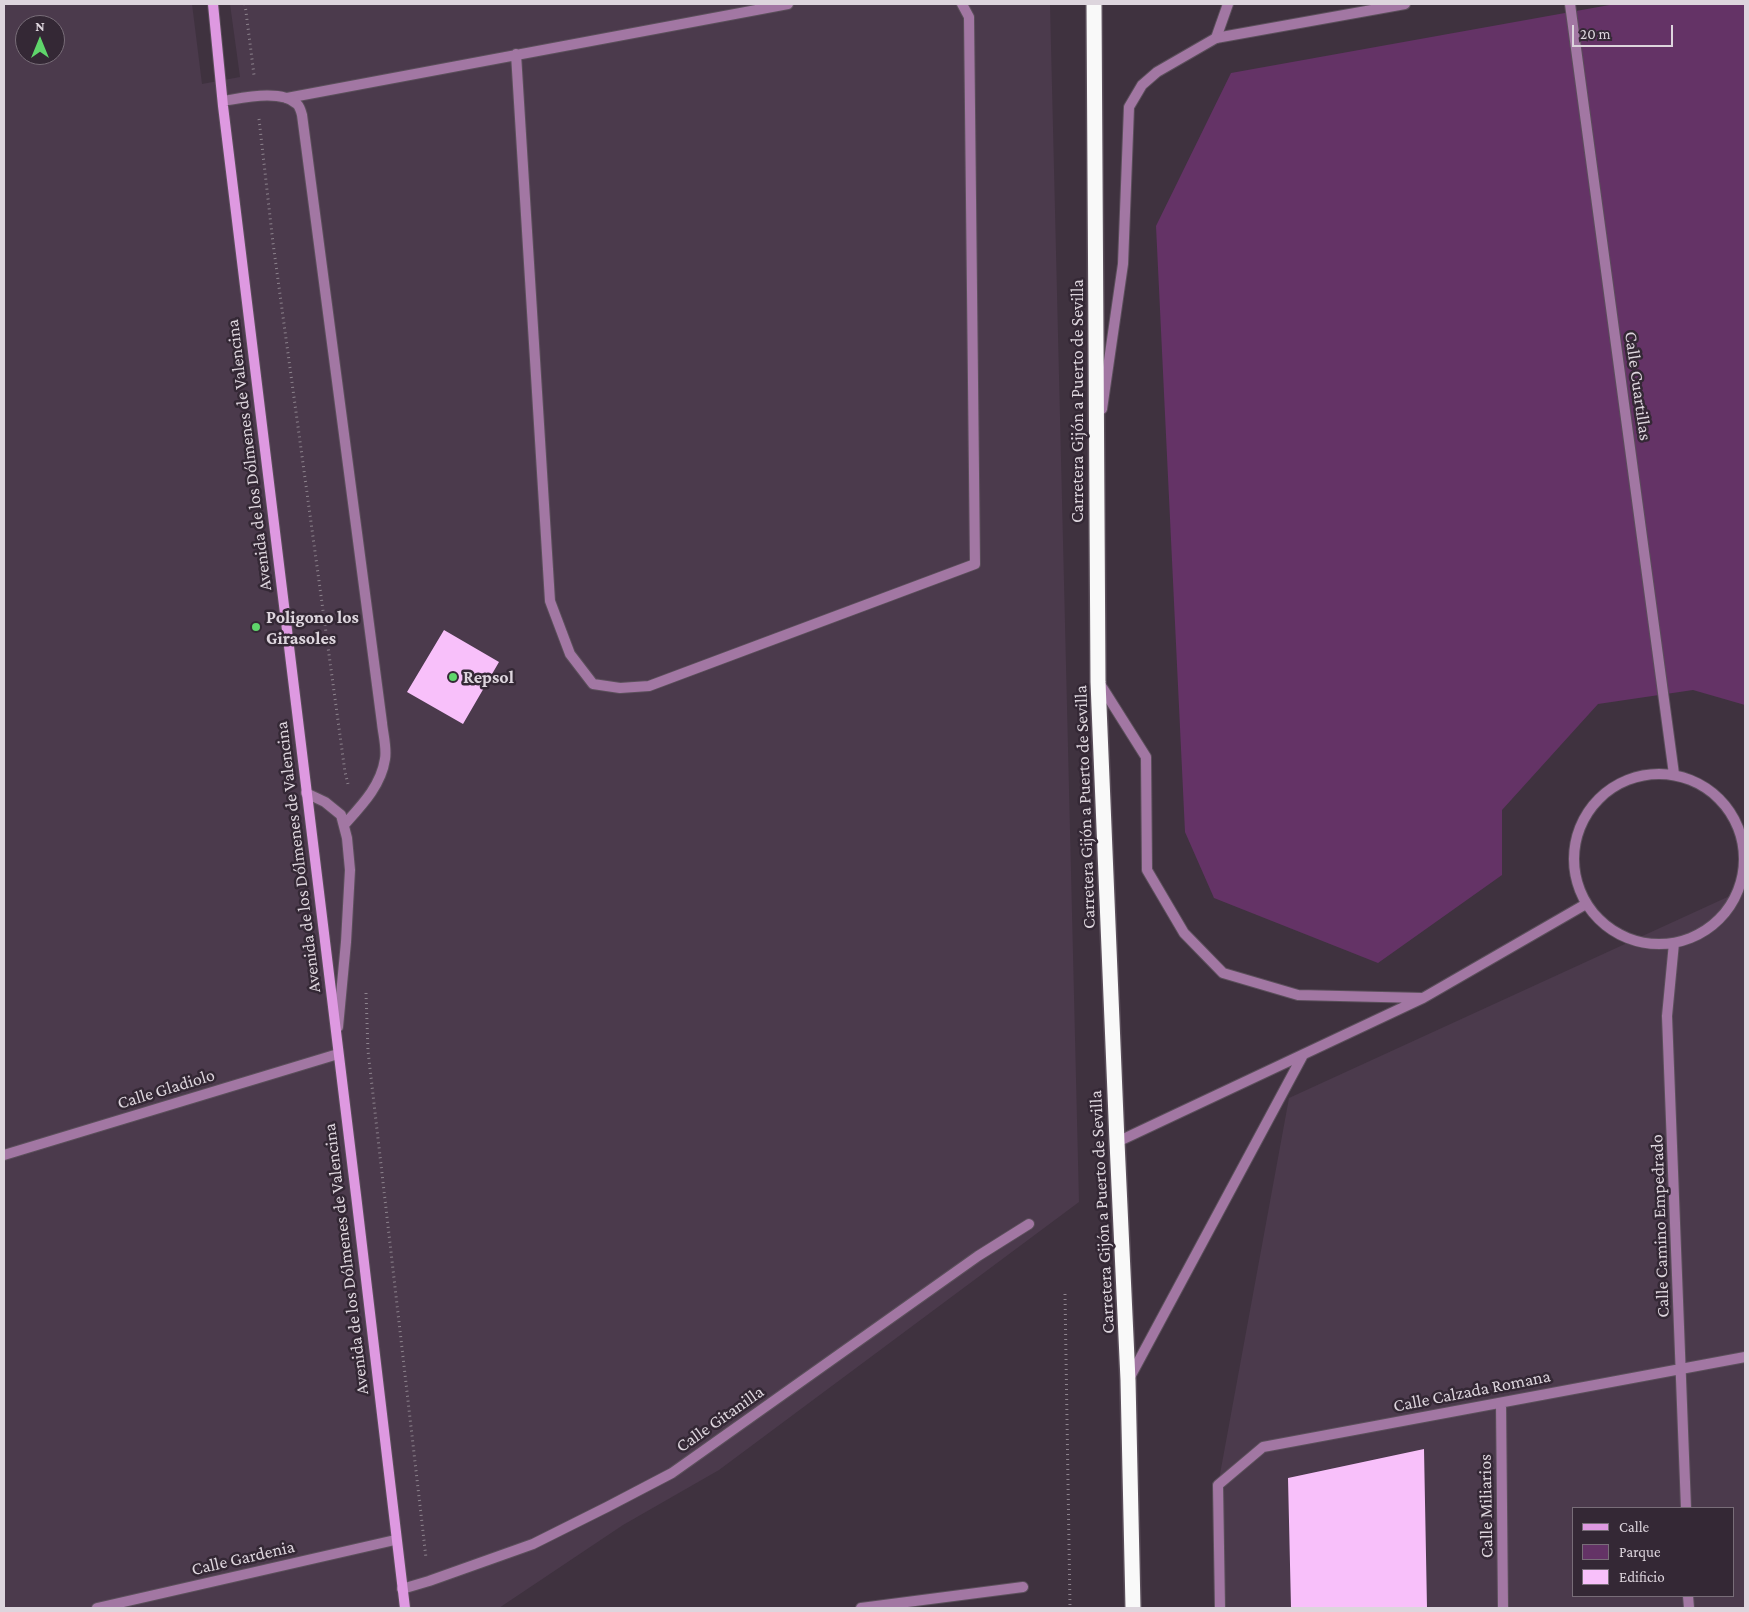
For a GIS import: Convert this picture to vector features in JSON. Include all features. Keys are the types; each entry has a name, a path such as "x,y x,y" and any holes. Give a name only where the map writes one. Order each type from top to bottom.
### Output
{"highway":[{"name":"Carretera Gijón a Puerto de Sevilla","path":"1094,4 1098,682 1128,1380 1133,1608"}],"main road":[{"name":"Avenida de los Dólmenes de Valencina","path":"213,4 223,101 405,1608"}],"street":[{"path":"223,101 256,97 287,98 788,4"},
{"path":"516,54 550,601 570,654 593,684 620,688 649,686 976,564 969,17 962,4"},
{"path":"1216,38 1228,4"},
{"path":"1096,445 1124,264 1129,107 1142,85 1157,72 1216,38 1405,4"},
{"name":"Calle Cuartillas","path":"1570,4 1674,774"},
{"path":"287,98 298,105 302,115 386,758 380,777 370,796 344,825"},
{"path":"1098,682 1146,757 1147,870 1184,933 1223,973 1298,995 1423,998"},
{"path":"1674,774 1712,790 1732,812 1743,830 1745,849 1743,878 1734,900 1715,924 1689,939 1674,943 1658,944 1628,939 1606,926 1586,904 1574,877 1573,848 1585,812 1605,790 1632,776 1674,774"},
{"path":"306,793 325,802 341,815 347,838 350,870 337,1049"},
{"path":"1117,1142 1423,998 1586,904"},
{"name":"Calle Camino Empedrado","path":"1674,943 1667,1016 1686,1507"},
{"name":"Calle Gladiolo","path":"4,1155 337,1049"},
{"path":"1128,1380 1303,1055"},
{"name":"Calle Gitanilla","path":"402,1589 533,1544 607,1508 672,1472 978,1256 1029,1224"},
{"name":"Calle Calzada Romana","path":"1220,1608 1218,1486 1263,1446 1745,1356"},
{"name":"Calle Miliarios","path":"1501,1402 1503,1608"},
{"name":"Calle Gardenia","path":"97,1608 396,1540"},
{"path":"861,1608 1023,1587"}],"path":[{"path":"1065,1294 1070,1608"}],"shaded area":[{"path":"4,4 192,4 202,84 240,77 230,4 1050,4 1079,1202 719,1470 623,1525 499,1608 4,1608"},
{"path":"1745,889 1745,1608 1220,1608 1218,1485 1289,1098"}],"green space":[{"path":"1615,4 1745,4 1745,705 1693,690 1598,704 1502,810 1502,875 1378,963 1214,898 1185,832 1156,226 1231,73"}],"building":[{"name":"Repsol","path":"444,630 499,662 463,724 407,692"},
{"path":"1424,1449 1427,1608 1291,1608 1288,1478"}],"place":[{"name":"Poligono los Girasoles","path":"256,627"},
{"name":"Repsol","path":"453,677"}]}
